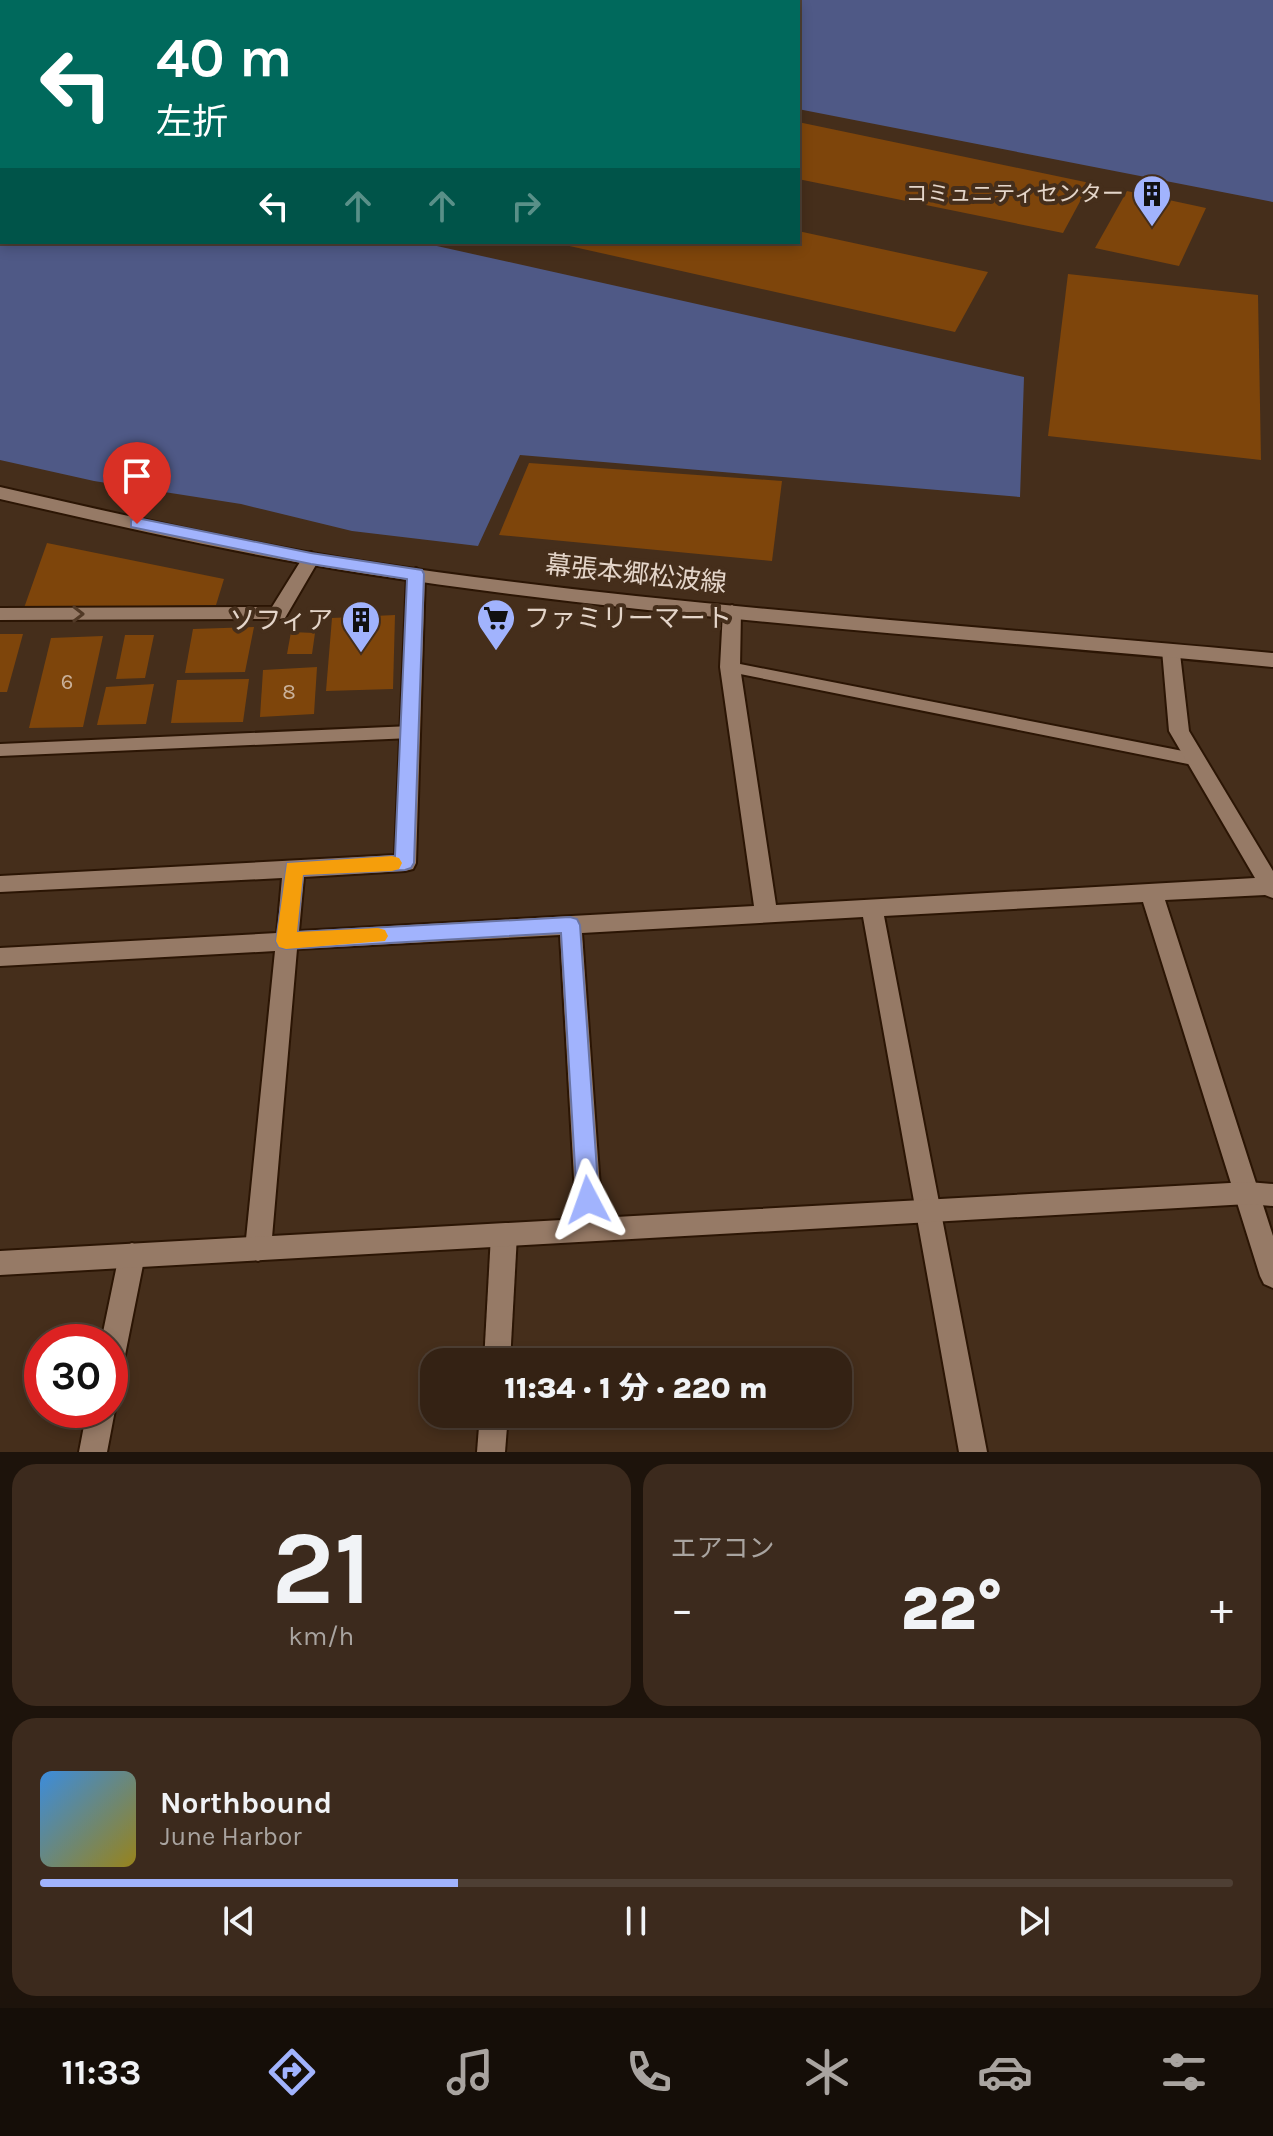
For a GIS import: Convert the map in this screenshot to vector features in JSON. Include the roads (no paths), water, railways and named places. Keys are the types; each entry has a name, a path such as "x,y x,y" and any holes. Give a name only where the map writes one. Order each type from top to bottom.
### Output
{"street":[{"name":"幕張本郷松波線","path":"0,493 311,558 416,574 732,611 1273,660"},
{"path":"0,614 278,613 311,558"},
{"path":"0,884 405,863 416,574"},
{"path":"732,611 730,667 766,914"},
{"path":"0,957 1151,892 1270,881 1193,759 1179,731 1172,650"},
{"path":"258,1249 294,868"},
{"path":"1151,892 1261,1194 1273,1276"},
{"path":"872,908 926,1212 973,1452"},
{"path":"570,925 590,1230"},
{"path":"0,1263 1261,1194"},
{"path":"498,1348 504,1235"},
{"path":"118,1324 132,1255"},
{"path":"93,1452 98,1428"},
{"path":"491,1452 493,1428"}],"lane":[{"path":"730,667 1193,759"},
{"path":"0,750 411,732"}],"place":[{"name":"コミュニティセンター","path":"1152,228"},
{"name":"ファミリーマート","path":"496,652"},
{"name":"ソフィア","path":"361,654"}]}
